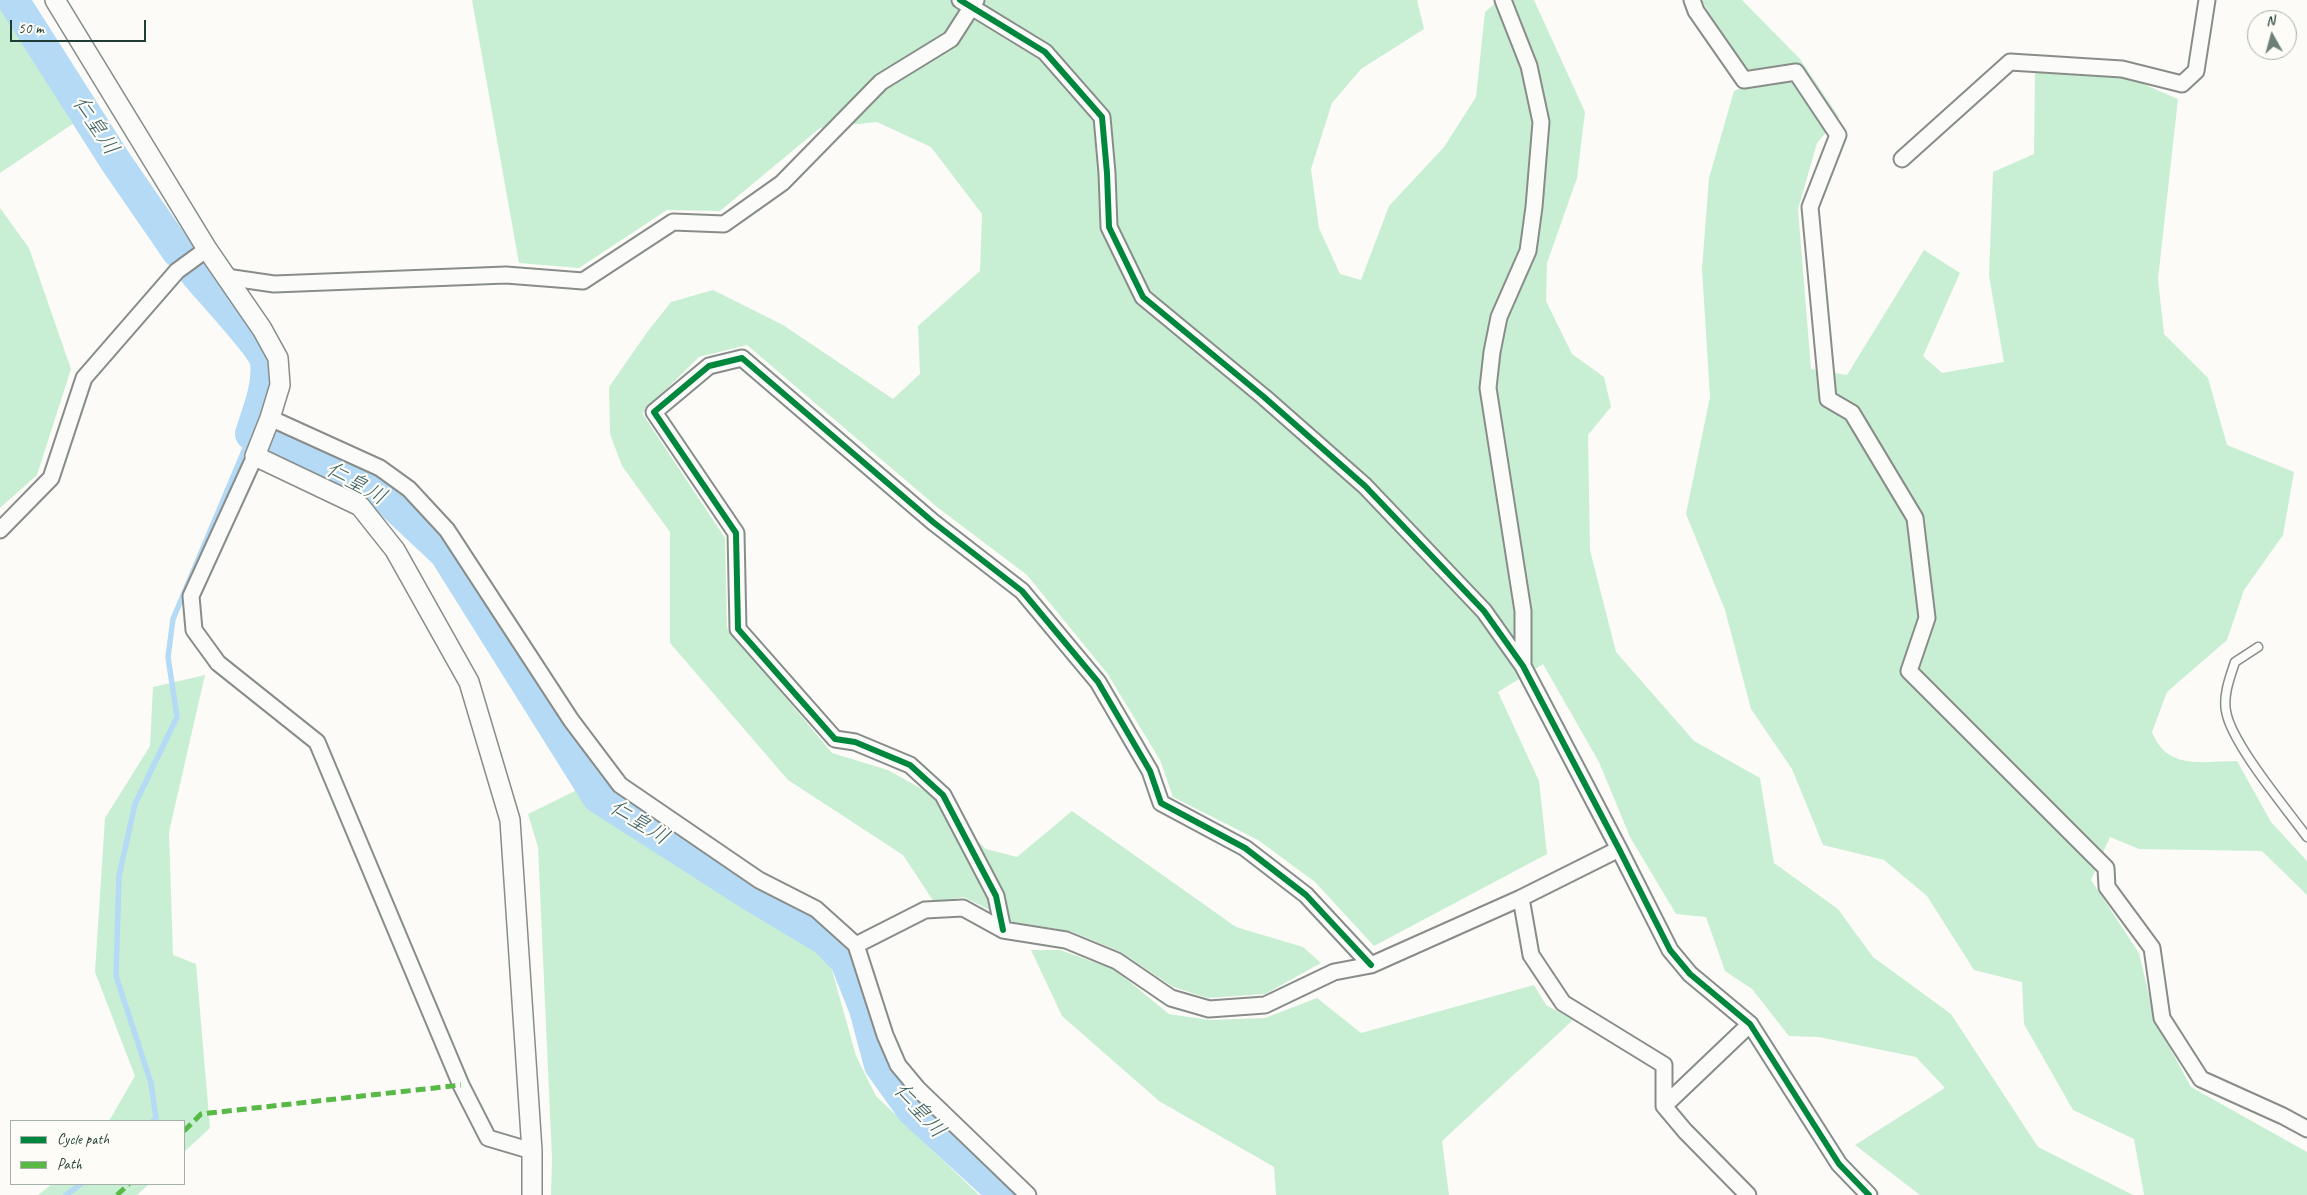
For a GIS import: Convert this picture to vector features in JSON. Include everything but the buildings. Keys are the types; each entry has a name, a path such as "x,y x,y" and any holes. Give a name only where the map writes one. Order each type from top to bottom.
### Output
{"street":[{"path":"55,0 207,249 262,329 278,358 280,385 270,418 255,456 191,596 194,630 218,663 317,742 462,1085 488,1138 532,1151"},
{"path":"1503,0 1529,66 1541,122 1534,207 1528,251 1499,317 1492,352 1488,388 1523,612 1523,666"},
{"path":"1692,0 1696,10 1744,80 1796,72 1838,135 1810,207 1828,399 1852,413 1915,518 1927,618 1909,671 2106,868 2107,887 2152,948 2162,1018 2201,1080 2283,1116 2307,1130"},
{"path":"1902,159 2010,62 2122,69 2182,84 2196,71 2207,0"},
{"path":"226,277 274,284 506,275 583,281 673,222 724,224 782,183 882,82 951,39 969,2 1045,52 1102,116 1109,227 1143,297 1264,397 1364,486 1484,611 1523,666 1620,848 1670,950 1690,974 1750,1024 1839,1164 1868,1195"},
{"path":"0,530 51,478 84,378 177,271 207,249"},
{"path":"1004,930 996,896 943,795 910,765 855,742 835,739 738,629 736,533 654,412 709,366 742,358 932,522 1022,591 1098,682 1150,771 1161,803 1245,848 1298,889 1371,965"},
{"path":"270,418 380,468 409,489 447,530 571,720 620,785 759,880 816,909 856,945 898,1066 918,1089 1028,1195"},
{"path":"255,456 360,506 395,550 469,682 510,820 532,1151 532,1195"},
{"path":"856,945 925,910 963,908 1004,930 1066,940 1117,961 1170,998 1209,1010 1265,1005 1334,972 1371,965 1521,898 1620,848"},
{"path":"1521,898 1531,955 1563,1003 1664,1065 1664,1106 1685,1131 1748,1195"},
{"path":"1664,1106 1750,1024"}],"lane":[{"path":"2258,647 2234,662 2227,685 2226,711 2235,738 2307,838"}],"green space":[{"path":"0,0 77,121 0,173"},
{"path":"472,0 1417,0 1424,29 1361,69 1332,103 1311,169 1319,228 1340,274 1361,280 1389,206 1444,147 1476,97 1485,12 1499,0 1534,0 1585,112 1577,178 1547,263 1546,301 1572,354 1604,377 1611,407 1588,435 1590,550 1616,652 1694,741 1760,778 1774,863 1838,909 1873,957 1951,1014 2038,1147 2133,1195 1920,1195 1855,1145 1945,1088 1916,1057 1819,1037 1789,1036 1752,989 1725,971 1706,917 1676,914 1630,837 1599,762 1543,664 1498,692 1539,781 1547,854 1374,946 1315,882 1258,840 1173,797 1160,760 1107,673 1027,575 937,507 747,345 699,357 642,413 725,538 727,628 832,753 888,770 927,792 986,849 1017,857 1072,811 1236,927 1303,947 1321,963 1265,994 1208,998 1173,987 1121,952 1070,931 1013,922 964,897 934,902 903,855 788,780 670,643 670,532 622,466 610,434 609,387 671,302 713,290 783,325 893,399 920,374 918,326 980,271 982,214 931,147 877,122 820,128 720,211 667,210 579,268 519,263"},
{"path":"1701,0 1742,0 1800,59 1839,117 1817,143 1798,209 1811,369 1847,375 1924,250 1960,273 1923,356 1942,373 2004,362 1989,276 1993,172 2034,154 2035,73 2120,74 2178,99 2158,279 2164,334 2208,378 2227,445 2294,472 2283,535 2244,590 2227,640 2167,692 2152,732 2167,753 2177,758 2199,762 2237,761 2271,822 2307,861 2307,895 2262,851 2139,849 2110,837 2091,880 2139,953 2155,1021 2191,1087 2307,1152 2307,1195 2144,1195 2134,1139 2073,1110 2024,1024 2022,982 1974,970 1927,896 1884,860 1823,845 1792,769 1751,709 1725,610 1686,514 1710,397 1702,269 1709,178 1734,91 1753,83"},
{"path":"0,208 29,248 71,369 37,475 0,508"},
{"path":"205,675 169,832 173,955 196,964 210,1128 185,1151 185,1120 110,1120 135,1076 95,972 105,818 150,746 153,687"},
{"path":"577,790 828,956 856,1056 876,1096 979,1195 551,1195 552,1158 538,847 528,814"},
{"path":"1031,950 1060,950 1114,969 1169,1014 1210,1020 1265,1018 1317,998 1361,1033 1534,985 1546,1005 1573,1020 1442,1141 1449,1195 1276,1195 1274,1167 1159,1101 1062,1016"},
{"path":"51,1185 148,1185 137,1195 38,1195"}],"waterway":[{"name":"仁皇川","path":"13,0 116,162 178,252"},
{"name":"仁皇川","path":"196,274 246,332 266,362 266,380 251,434"},
{"path":"154,1120 156,1118 151,1083 116,976 119,876 135,804 177,717 168,657 173,619 251,434"},
{"name":"仁皇川","path":"276,443 381,493 445,553 598,797 751,895 826,940 846,961 865,1009 880,1065 912,1110 1005,1195"},
{"path":"66,1195 80,1185"}],"marked path":[{"path":"185,1130 201,1114 461,1085"},
{"path":"117,1195 128,1185"}],"cycle path":[{"path":"960,0 1045,52 1102,117 1109,227 1143,297 1264,397 1365,486 1484,611 1523,666 1670,950 1690,974 1750,1024 1839,1164 1869,1195"},
{"path":"1003,930 996,896 943,795 910,765 855,742 835,739 738,629 736,533 654,412 709,366 742,358 933,522 1022,591 1098,682 1150,771 1161,803 1245,848 1306,895 1371,965"}]}
